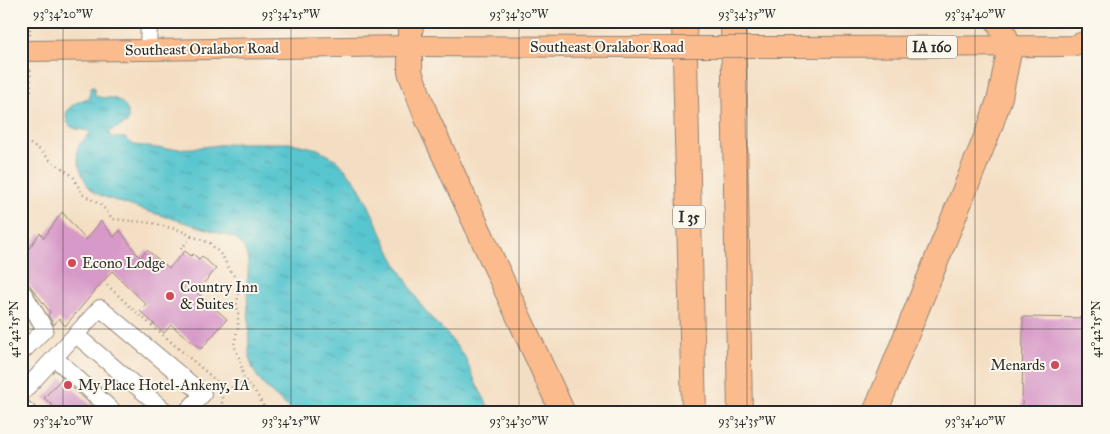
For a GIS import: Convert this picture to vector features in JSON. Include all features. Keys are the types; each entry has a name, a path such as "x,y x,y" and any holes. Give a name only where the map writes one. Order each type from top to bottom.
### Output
{"highway":[{"path":"412,21 410,32 410,72 426,118 563,413"},
{"name":"I 35","path":"684,21 694,413"},
{"path":"734,21 740,413"},
{"path":"875,413 990,127 1000,97 1010,47 998,21"}],"main road":[{"name":"Southeast Oralabor Road","path":"25,51 410,46 1083,47"}],"lane":[{"path":"148,50 149,21"},
{"path":"21,353 45,329 22,294"},
{"path":"21,394 100,308 203,394 185,413"},
{"path":"76,335 168,413"},
{"path":"55,358 116,413"},
{"path":"21,406 29,413"}],"path":[{"path":"21,24 30,22 25,51 31,91 25,102 21,129"},
{"path":"21,140 40,150 50,160 73,176 82,194 101,205 113,219 152,223 180,230 210,243 223,257 229,269 238,280 239,286 237,304 238,327 234,345 245,380 255,391 268,413"},
{"path":"21,154 21,166"},
{"path":"181,249 192,236"},
{"path":"107,285 227,390"},
{"path":"224,413 222,395 245,380"}],"water":[{"path":"91,87 94,87 95,95 116,99 123,104 128,114 127,123 108,132 113,138 125,138 134,145 165,149 236,143 291,143 318,149 338,161 356,182 392,256 420,304 465,357 492,413 296,413 261,382 251,364 247,295 248,263 247,254 241,244 235,238 104,197 88,186 80,169 77,151 79,145 91,132 70,126 66,116 72,105 89,98"}],"building":[{"path":"62,212 86,240 101,221 114,237 120,230 140,258 147,250 169,268 185,251 199,259 202,256 216,269 196,292 227,319 201,349 171,325 164,333 140,311 146,304 112,271 65,326 59,318 54,325 48,315 50,312 21,274 21,269 29,258 25,254 40,233 44,238"},
{"name":"Menards","path":"1023,317 1089,318 1089,413 1022,413"},
{"name":"My Place Hotel-Ankeny, IA","path":"62,378 100,413 61,413 44,398"}],"place":[{"name":"Econo Lodge","path":"72,263"},
{"name":"Country Inn & Suites","path":"170,296"},
{"name":"Menards","path":"1055,365"},
{"name":"My Place Hotel-Ankeny, IA","path":"68,385"}]}
